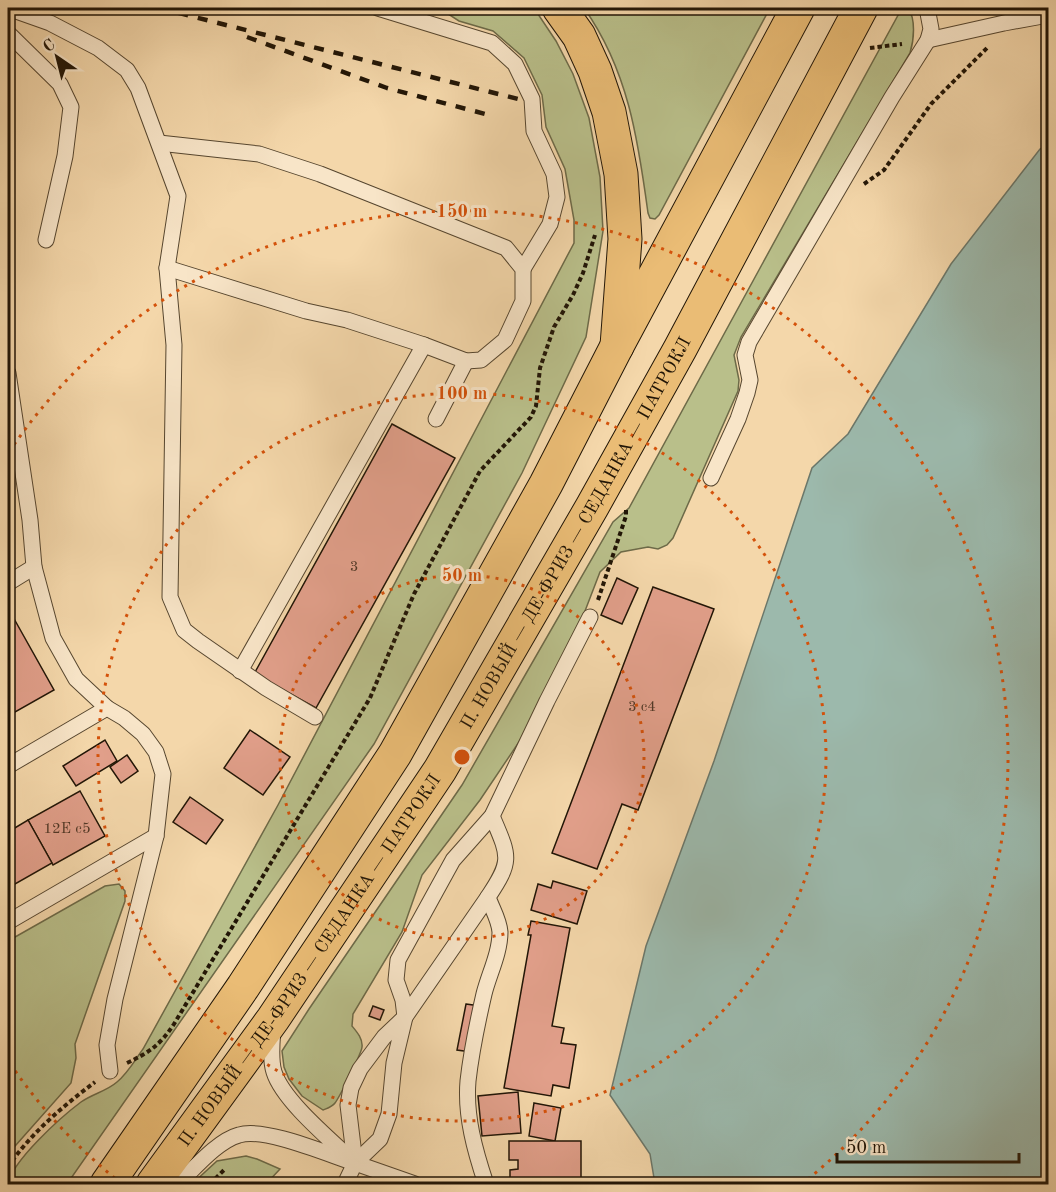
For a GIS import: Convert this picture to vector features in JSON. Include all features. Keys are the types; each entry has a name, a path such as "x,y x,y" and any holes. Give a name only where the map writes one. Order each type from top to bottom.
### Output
{"main road":[{"path":"559,8 579,36 596,71 609,112 621,174 625,239 616,346"},
{"name":"П. НОВЫЙ — ДЕ-ФРИЗ — СЕДАНКА — ПАТРОКЛ","path":"108,1185 243,987 395,754 546,484 616,346 798,8"},
{"name":"П. НОВЫЙ — ДЕ-ФРИЗ — СЕДАНКА — ПАТРОКЛ","path":"153,1185 273,1019 440,770 592,507 674,359 861,8"}],"lane":[{"path":"167,268 424,345 466,361 482,360 505,340 523,302 523,269 550,224 557,197 554,174 534,131 532,99 515,64 492,44 378,8"},
{"path":"711,478 738,419 747,393 750,380 745,355 749,342 892,97 920,56 931,29 927,8"},
{"path":"8,10 16,10 50,23 98,48 127,70 138,88 178,196 167,268 174,345 170,597 184,630 240,671 315,717"},
{"path":"928,40 1048,15"},
{"path":"8,33 60,84 71,107 65,156 46,240"},
{"path":"159,143 259,154 320,174 506,248 523,269"},
{"path":"240,671 424,345"},
{"path":"436,419 466,361"},
{"path":"8,373 30,520 34,567 53,638 76,679 107,708 124,718 143,734 156,752 163,774 156,836 115,999 108,1045 111,1071"},
{"path":"8,582 34,567"},
{"path":"345,1185 355,1163 380,1139 390,1114 394,1063 405,1017 403,1000 396,980 398,960 453,860 492,816 590,617"},
{"path":"8,766 107,708"},
{"path":"355,1163 348,1105 351,1088 360,1069 378,1045 405,1017 503,875 506,862 505,848 492,816"},
{"path":"8,922 156,836"},
{"path":"486,1185 474,1149 468,1107 468,1080 484,995 498,948 500,932 498,919 488,897"},
{"path":"273,1019 272,1061 280,1085 294,1104 355,1163"},
{"path":"178,1185 216,1148 238,1135 258,1133 355,1163 415,1185"}],"path":[{"path":"832,201 855,191 885,170 931,104 1000,35 1004,23"},
{"path":"867,49 928,40"},
{"path":"8,1167 17,1152 78,1096 111,1071 151,1051 164,1039 370,698 414,594 480,471 531,417 536,406 540,368 550,337 583,273 596,231"}],"green space":[{"path":"442,8 534,8 556,41 573,74 589,118 600,177 603,231 586,337 522,473 374,744 67,1184 8,1184 11,1174 38,1140 81,1102 117,1082 128,1071 143,1049 278,805 574,243 574,220 565,169 546,127 542,95 524,58 493,31 459,21"},
{"path":"584,8 770,8 655,219 650,218 648,213 635,132 621,81 599,32"},
{"path":"902,8 908,8 912,18 913,36 910,53 741,337 734,355 739,380 738,391 673,538 667,545 658,549 648,547 621,552 600,572 585,611 527,730 480,800 422,875 402,932 353,1014 352,1026 362,1044 361,1051 335,1103 323,1110 302,1096 289,1079 284,1067 282,1051 462,785 613,522 629,508"},
{"path":"119,884 125,891 125,901 75,1044 76,1058 71,1083 8,1154 8,941 105,886"},
{"path":"246,1156 280,1169 266,1184 192,1184 217,1161"}],"shaded area":[{"path":"1048,144 1048,1184 655,1184 650,1154 610,1095 646,946 714,761 812,468 848,434 951,264 1040,149"}],"building":[{"path":"392,424 455,458 316,708 254,674"},
{"path":"617,578 638,588 622,624 601,615"},
{"path":"653,587 714,609 638,810 622,804 597,869 552,853"},
{"path":"8,608 54,690 8,716"},
{"path":"250,730 290,757 263,795 224,768"},
{"path":"105,740 117,761 76,786 63,766"},
{"path":"127,755 138,771 121,783 110,767"},
{"path":"80,791 105,836 53,865 28,820"},
{"path":"190,797 223,820 206,844 173,822"},
{"path":"28,820 52,863 8,888 8,832"},
{"path":"553,881 587,891 577,924 531,910 538,884 551,888"},
{"path":"531,921 570,928 552,1026 564,1028 561,1043 576,1045 569,1088 553,1085 551,1096 504,1088 531,935 528,935"},
{"path":"466,1004 480,1006 471,1052 457,1050"},
{"path":"373,1006 384,1010 380,1020 369,1016"},
{"path":"518,1092 521,1133 482,1136 478,1096"},
{"path":"534,1103 561,1108 555,1141 529,1136"},
{"path":"509,1141 581,1141 581,1184 510,1183 510,1170 518,1169 518,1160 509,1160"}],"railway":[{"path":"159,8 522,100"},
{"path":"247,37 387,88 489,115"}]}
